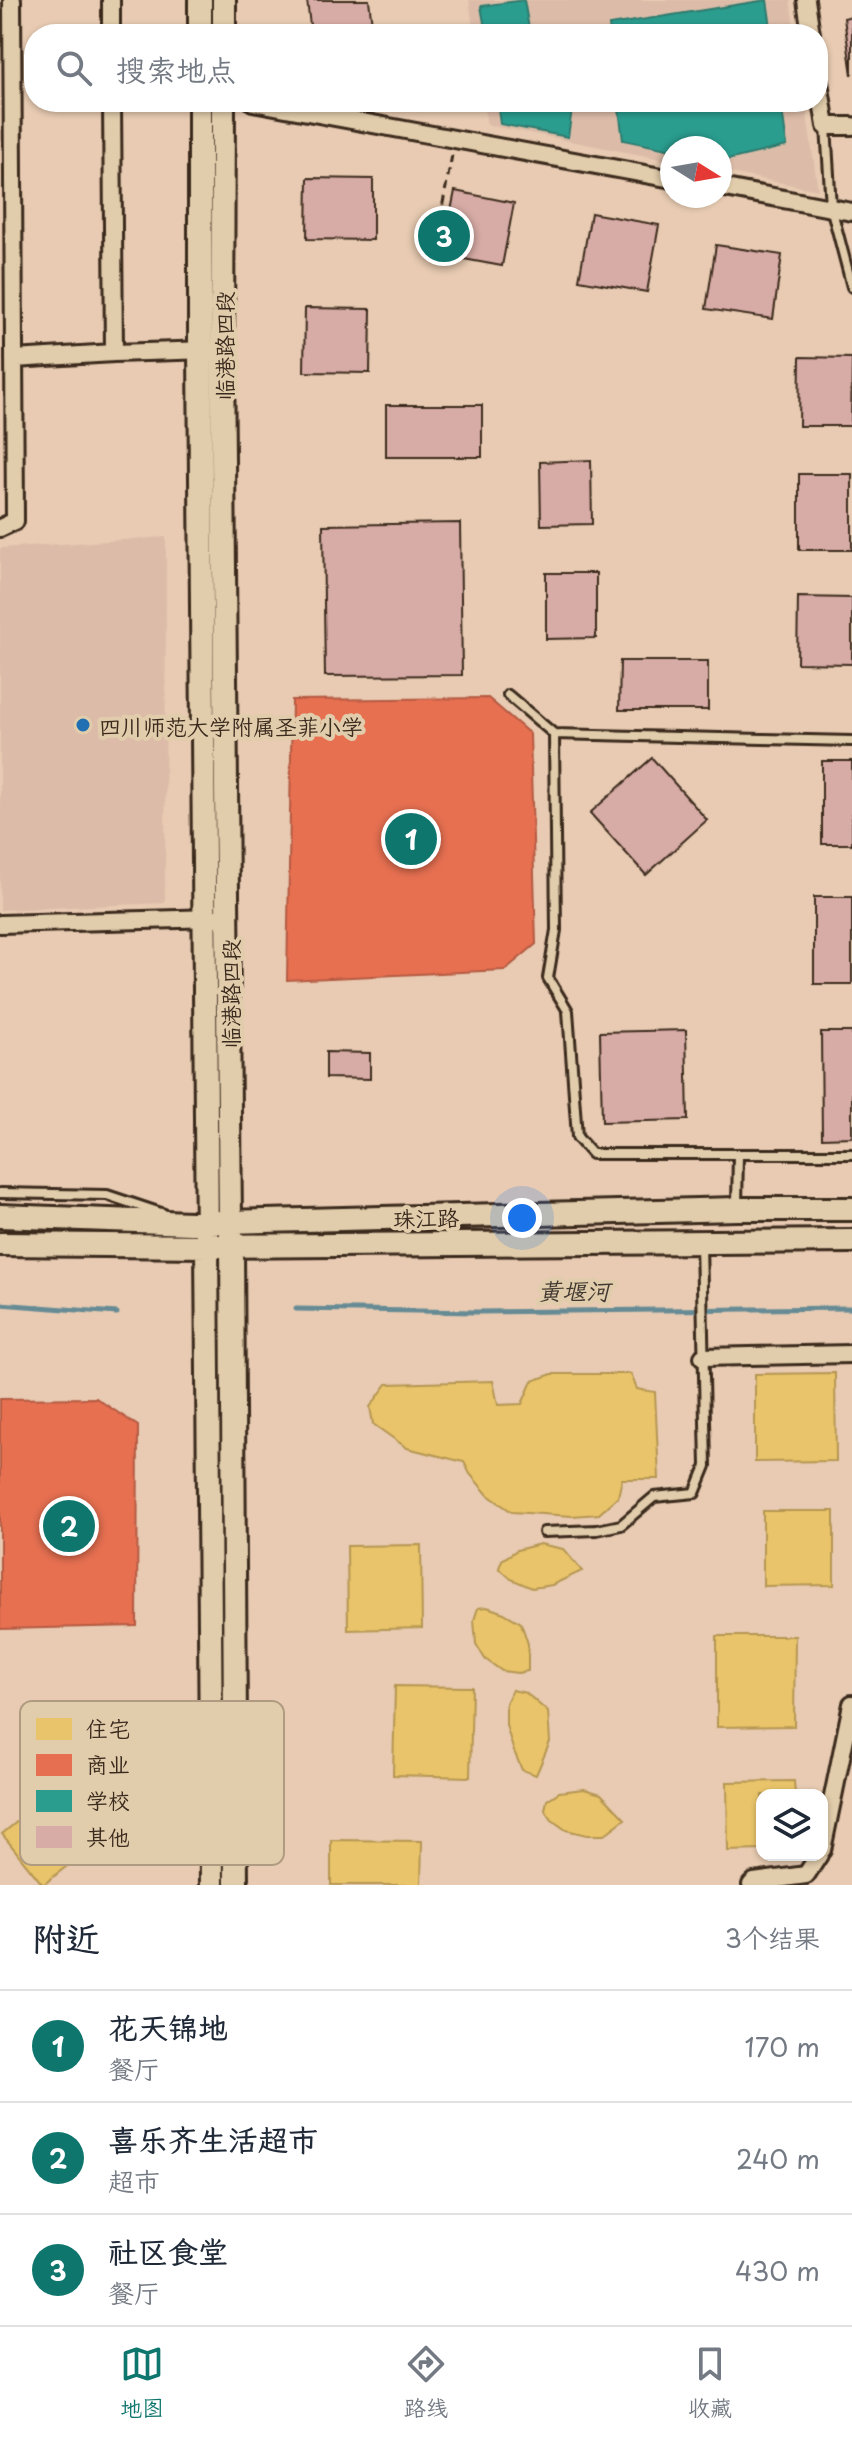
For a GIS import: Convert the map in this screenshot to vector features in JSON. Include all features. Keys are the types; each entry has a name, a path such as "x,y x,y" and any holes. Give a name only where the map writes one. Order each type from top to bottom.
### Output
{"main road":[{"path":"200,0 200,24"},
{"path":"224,0 224,24"},
{"name":"临港路四段","path":"200,112 229,917 208,1246 211,1701"},
{"name":"临港路四段","path":"223,112 211,350 206,918 210,1223 232,1246 235,1701"},
{"name":"珠江路","path":"0,1216 210,1223 737,1209 852,1209"},
{"name":"珠江路","path":"0,1244 232,1246 852,1241"},
{"name":"临港路四段","path":"212,1865 212,1885"},
{"name":"临港路四段","path":"236,1865 236,1885"}],"street":[{"path":"0,528 15,521 7,433 14,359 12,0"},
{"path":"111,0 111,24"},
{"path":"806,0 810,24"},
{"path":"112,112 114,353"},
{"path":"306,112 660,177"},
{"path":"824,112 826,126 852,126"},
{"path":"732,189 852,212"},
{"path":"14,359 211,350"},
{"path":"0,924 229,917"},
{"path":"703,1357 852,1354"},
{"path":"828,1816 852,1704"},
{"path":"751,1885 754,1882 806,1875 815,1861"}],"lane":[{"path":"826,126 831,207 852,287"},
{"path":"508,695 554,734 852,741"},
{"path":"554,734 556,930 548,978 568,1011 577,1137 592,1154 852,1154"},
{"path":"737,1209 738,1154"},
{"path":"0,1193 107,1195 210,1223"},
{"path":"544,1532 597,1530 621,1525 654,1497 695,1493 706,1466 701,1243"}],"path":[{"path":"435,246 455,140"}],"shaded area":[{"path":"469,0 790,0 794,24 473,24"},
{"path":"485,112 806,112 818,190 732,173 732,136 660,136 660,159 487,125"},
{"name":"四川师范大学附属圣菲小学","path":"166,537 165,903 0,910 0,548"}],"building: 住宅":[{"path":"835,1373 836,1461 755,1462 755,1374"},
{"path":"552,1374 631,1374 637,1389 655,1392 659,1479 622,1479 618,1497 599,1514 572,1516 512,1512 488,1495 464,1462 407,1448 373,1424 370,1407 387,1384 493,1381 498,1405 522,1404 532,1381"},
{"path":"763,1511 834,1511 834,1585 763,1586"},
{"path":"540,1544 563,1549 582,1571 552,1585 532,1588 511,1579 499,1568 502,1560 517,1550"},
{"path":"421,1545 422,1628 348,1630 347,1546"},
{"path":"487,1607 521,1623 528,1644 528,1671 502,1671 485,1659 476,1644 474,1620 478,1608"},
{"path":"717,1636 795,1636 794,1726 717,1727"},
{"path":"395,1686 472,1687 470,1777 393,1775"},
{"path":"512,1690 526,1693 548,1712 550,1742 536,1775 522,1770 506,1725 506,1703"},
{"path":"794,1781 795,1789 756,1789 756,1850 728,1851 727,1782"},
{"path":"584,1789 601,1794 625,1819 604,1835 566,1830 552,1820 545,1810 547,1800 559,1792"},
{"path":"20,1819 20,1856 2,1834"},
{"path":"331,1840 422,1841 421,1885 331,1885"},
{"path":"27,1865 68,1865 43,1885"}],"building: 商业":[{"path":"488,698 530,734 536,944 505,970 287,980 292,700"},
{"path":"96,1398 138,1426 137,1626 0,1629 0,1399"}],"building: 学校":[{"path":"524,0 528,24 484,24 481,6"},
{"path":"767,0 771,24 615,24"},
{"path":"498,112 572,112 568,137 500,124"},
{"path":"619,112 782,112 787,146 732,159 732,136 660,136 660,148 623,140"}],"building: 其他":[{"path":"307,0 369,0 372,24 310,24"},
{"path":"852,16 852,75 844,18"},
{"path":"308,178 373,179 373,240 307,239"},
{"path":"455,191 514,203 502,266 442,255"},
{"path":"591,213 659,225 647,292 579,280"},
{"path":"716,245 782,255 773,319 706,309"},
{"path":"305,308 371,309 370,373 304,372"},
{"path":"800,357 852,358 851,426 799,426"},
{"path":"386,405 482,405 482,457 386,457"},
{"path":"591,460 592,524 541,525 540,462"},
{"path":"799,474 852,474 852,550 799,550"},
{"path":"460,523 462,675 325,676 323,525"},
{"path":"546,573 596,573 596,638 546,639"},
{"path":"798,597 852,598 852,664 797,663"},
{"path":"620,661 708,661 708,710 619,710"},
{"path":"652,758 707,820 646,875 590,813"},
{"path":"822,761 852,761 852,844 822,844"},
{"path":"814,897 852,897 852,984 814,984"},
{"path":"686,1030 688,1120 602,1122 600,1032"},
{"path":"821,1032 852,1032 852,1137 822,1138"},
{"path":"326,1052 370,1053 370,1079 326,1078"}],"waterway":[{"name":"黄堰河","path":"0,1304 117,1313"},
{"name":"黄堰河","path":"296,1309 477,1312 852,1308"}],"place":[{"name":"社区食堂","path":"444,236"},
{"name":"四川师范大学附属圣菲小学","path":"83,725"},
{"name":"花天锦地","path":"411,839"},
{"name":"喜乐齐生活超市","path":"69,1526"}]}
